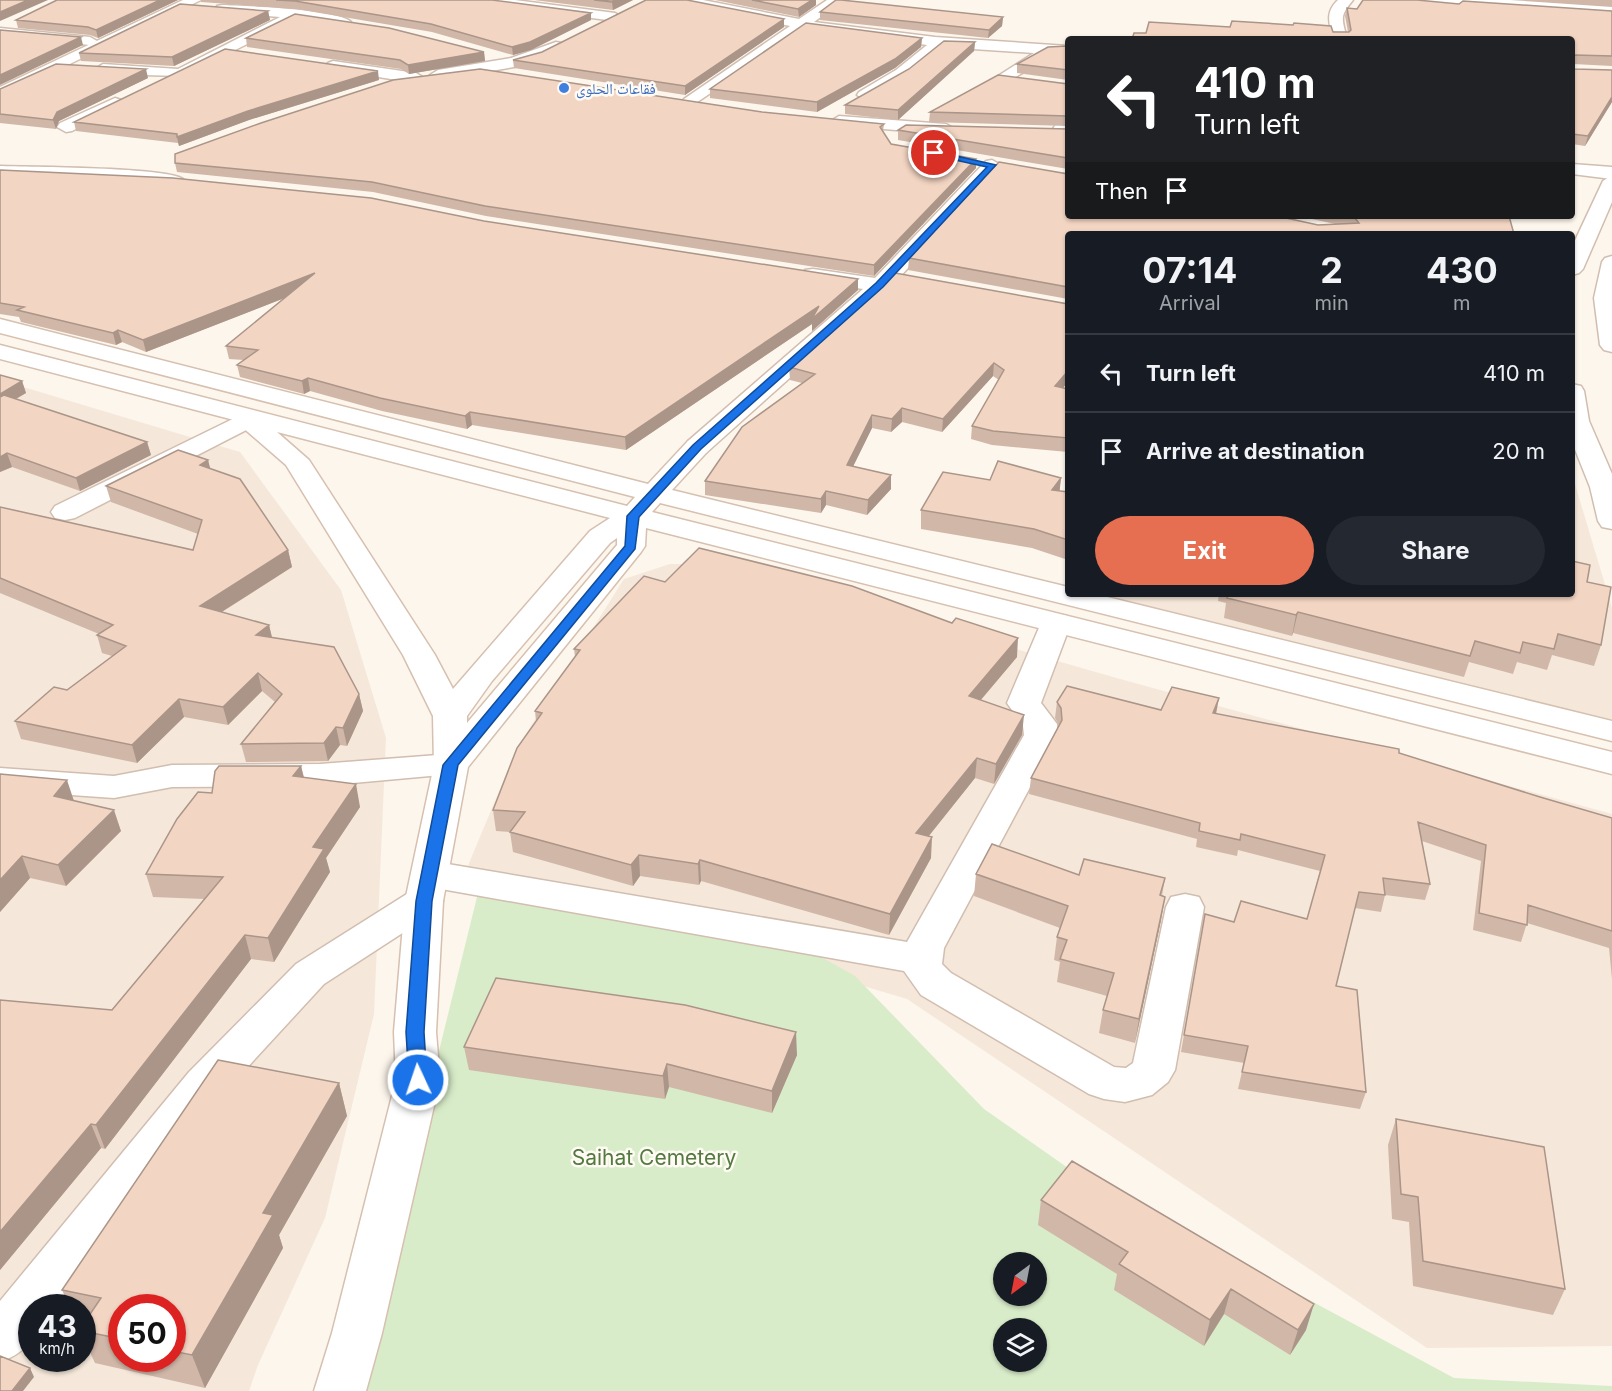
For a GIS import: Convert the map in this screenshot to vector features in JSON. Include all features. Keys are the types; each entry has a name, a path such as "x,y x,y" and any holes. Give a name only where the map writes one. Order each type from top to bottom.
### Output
{"street":[{"path":"146,88 327,0"},
{"path":"483,0 615,17"},
{"path":"681,0 803,24 939,43 993,48 1065,50"},
{"path":"714,108 684,101 836,0"},
{"path":"1339,36 1335,19 1336,9 1346,0"},
{"path":"1414,0 1612,13"},
{"path":"1469,0 1612,9"},
{"path":"0,93 184,2"},
{"path":"0,83 90,41 184,2 298,14 362,25"},
{"path":"586,32 633,9"},
{"path":"0,30 21,19"},
{"path":"0,30 90,41"},
{"path":"369,90 416,78 482,70 517,70 537,55 566,41"},
{"path":"939,43 902,74 821,119 959,130"},
{"path":"225,50 247,53"},
{"path":"1030,82 1004,79 1050,50"},
{"path":"484,51 517,70"},
{"path":"315,63 416,78"},
{"path":"57,66 176,73"},
{"path":"66,127 126,98"},
{"path":"122,175 156,163"},
{"path":"450,716 481,674 600,537 633,516 697,447 884,280 993,165"},
{"path":"1575,169 1612,173"},
{"path":"0,172 122,175 194,182"},
{"path":"1575,262 1612,181"},
{"path":"1612,262 1605,298 1612,345"},
{"path":"799,273 884,280 912,279"},
{"path":"0,326 655,494 1065,596"},
{"path":"0,352 633,516 1612,763"},
{"path":"1575,415 1604,487 1612,521"},
{"path":"65,512 242,416"},
{"path":"242,416 296,460 419,655 450,716 451,765 427,887 415,1032 418,1080 357,1333 340,1391"},
{"path":"0,779 114,787 172,776 320,775 451,765 631,546 633,516"},
{"path":"1069,597 1612,732"},
{"path":"1056,623 1024,703 1029,713 1040,724 1041,735 920,959 923,971 936,984 1104,1082 1126,1086 1141,1082 1153,1070 1185,907"},
{"path":"0,1339 205,1084 310,974 427,887 920,959"}],"shaded area":[{"path":"0,380 240,452 341,590 386,738 374,1014 325,1218 258,1365 249,1391 0,1391"},
{"path":"1575,484 1612,608 1612,726 1094,597 1575,597"},
{"path":"670,564 705,564 816,591 1113,677 1612,814 1612,1346 1427,1348 907,999 467,868 517,748 624,579"}],"green space":[{"name":"Saihat Cemetery","path":"478,893 798,944 855,976 984,1109 1078,1175 1454,1378 1612,1386 1612,1391 355,1391"}],"building":[{"path":"0,0 28,0 0,12"},
{"path":"57,0 160,0 96,30 88,27 16,20"},
{"path":"276,0 492,0 591,13 530,42 512,47 431,24 295,1"},
{"path":"594,0 617,0 612,2"},
{"path":"646,0 687,0 784,19 685,86 513,60 542,52"},
{"path":"752,0 812,0 798,9"},
{"path":"836,0 1003,17 989,30 820,12"},
{"path":"1363,0 1417,0 1612,11 1612,56 1575,55 1575,36 1133,36 1134,33 1146,33 1149,22 1230,27 1232,21 1293,25 1294,23 1331,26 1333,32 1349,32 1351,30 1347,8 1357,9"},
{"path":"180,4 268,11 172,57 79,53"},
{"path":"295,14 389,28 484,52 408,65 400,60 246,38"},
{"path":"806,23 922,38 895,59 817,102 710,89"},
{"path":"0,30 81,37 0,75"},
{"path":"944,41 975,42 898,110 845,105 909,69"},
{"path":"1065,46 1065,70 1017,64 1048,47"},
{"path":"225,49 378,71 248,111 177,137 177,134 74,122"},
{"path":"56,64 146,69 57,112 53,120 0,114 0,89"},
{"path":"480,69 762,112 884,124 880,127 891,144 976,159 874,265 485,206 372,182 175,163 175,154 393,80"},
{"path":"1575,69 1612,70 1612,97 1588,136 1575,134"},
{"path":"998,75 1065,84 1065,116 930,112"},
{"path":"906,125 1065,129 1065,158 898,130"},
{"path":"999,162 1065,173 1065,219 1291,219 1318,225 1359,223 1356,219 1510,219 1513,231 1065,231 1065,286 909,258"},
{"path":"0,170 173,178 371,198 484,221 858,279 812,319 819,306 625,437 470,412 465,416 380,398 308,378 302,381 237,365 258,350 226,346 315,273 143,340 118,330 113,333 17,310 24,307 0,303"},
{"path":"895,273 1065,303 1065,374 1055,386 1065,388 1065,438 993,431 972,426 1004,370 994,363 943,419 902,408 892,419 872,415 847,465 891,475 868,500 826,491 821,499 705,481 742,427 815,374 789,367"},
{"path":"0,375 22,381 0,394"},
{"path":"4,395 147,442 76,478 7,453 0,457 0,397"},
{"path":"178,450 208,460 200,465 240,479 288,550 200,606 269,625 256,635 334,647 359,694 343,728 336,727 324,743 241,744 282,694 258,673 223,707 179,699 132,745 15,721 54,687 67,690 126,646 97,635 113,625 0,578 0,507 193,550 202,520 106,486"},
{"path":"998,461 1061,478 1052,490 1065,492 1065,539 1034,529 921,510 943,472 990,480"},
{"path":"699,548 852,586 952,623 956,618 1018,638 969,696 1024,715 996,764 977,758 916,833 932,837 890,914 700,860 698,864 639,855 631,865 510,832 525,812 493,810 517,748 542,713 535,711 580,650 574,649 644,576 665,582"},
{"path":"1575,562 1590,565 1587,582 1611,587 1601,645 1558,634 1554,649 1523,642 1520,653 1475,641 1470,656 1298,612 1296,615 1227,598 1575,597"},
{"path":"1067,686 1161,710 1172,687 1219,698 1213,713 1399,749 1399,753 1612,818 1612,931 1528,905 1527,925 1479,913 1486,845 1418,822 1430,884 1383,878 1385,895 1359,892 1336,986 1357,990 1366,1092 1242,1072 1248,1046 1184,1035 1205,914 1234,922 1241,901 1307,919 1325,855 1241,834 1240,840 1199,831 1200,823 1031,778 1062,720 1061,708 1057,702"},
{"path":"219,766 301,766 293,776 356,784 313,847 324,849 268,938 245,935 96,1125 91,1124 0,1232 0,1000 112,1010 223,877 146,874 177,819 198,792 212,793 215,771"},
{"path":"0,774 67,780 54,796 114,810 58,865 22,856 0,880"},
{"path":"992,844 1079,875 1084,859 1165,878 1160,895 1165,897 1139,1019 1103,1010 1114,973 1060,959 1067,940 1057,937 1068,906 976,874"},
{"path":"496,978 685,1005 796,1032 772,1091 667,1064 663,1076 464,1047"},
{"path":"218,1060 339,1083 263,1213 273,1215 192,1355 186,1354 186,1294 108,1294 108,1336 96,1334 96,1305 101,1298 96,1297 96,1294 62,1290"},
{"path":"1396,1119 1544,1147 1565,1289 1423,1261 1418,1197 1401,1194"},
{"path":"1072,1161 1314,1304 1298,1330 1231,1289 1210,1320 1119,1264 1128,1252 1041,1200"},
{"path":"0,1356 18,1363 18,1372 27,1372 12,1391 0,1391"}],"place":[{"name":"فقاعات الحلوى","path":"564,88"}],"route":[{"path":"418,1080 415,1032 424,901 451,765 571,616 631,546 633,516 697,447 880,285 992,165 934,153"}]}
